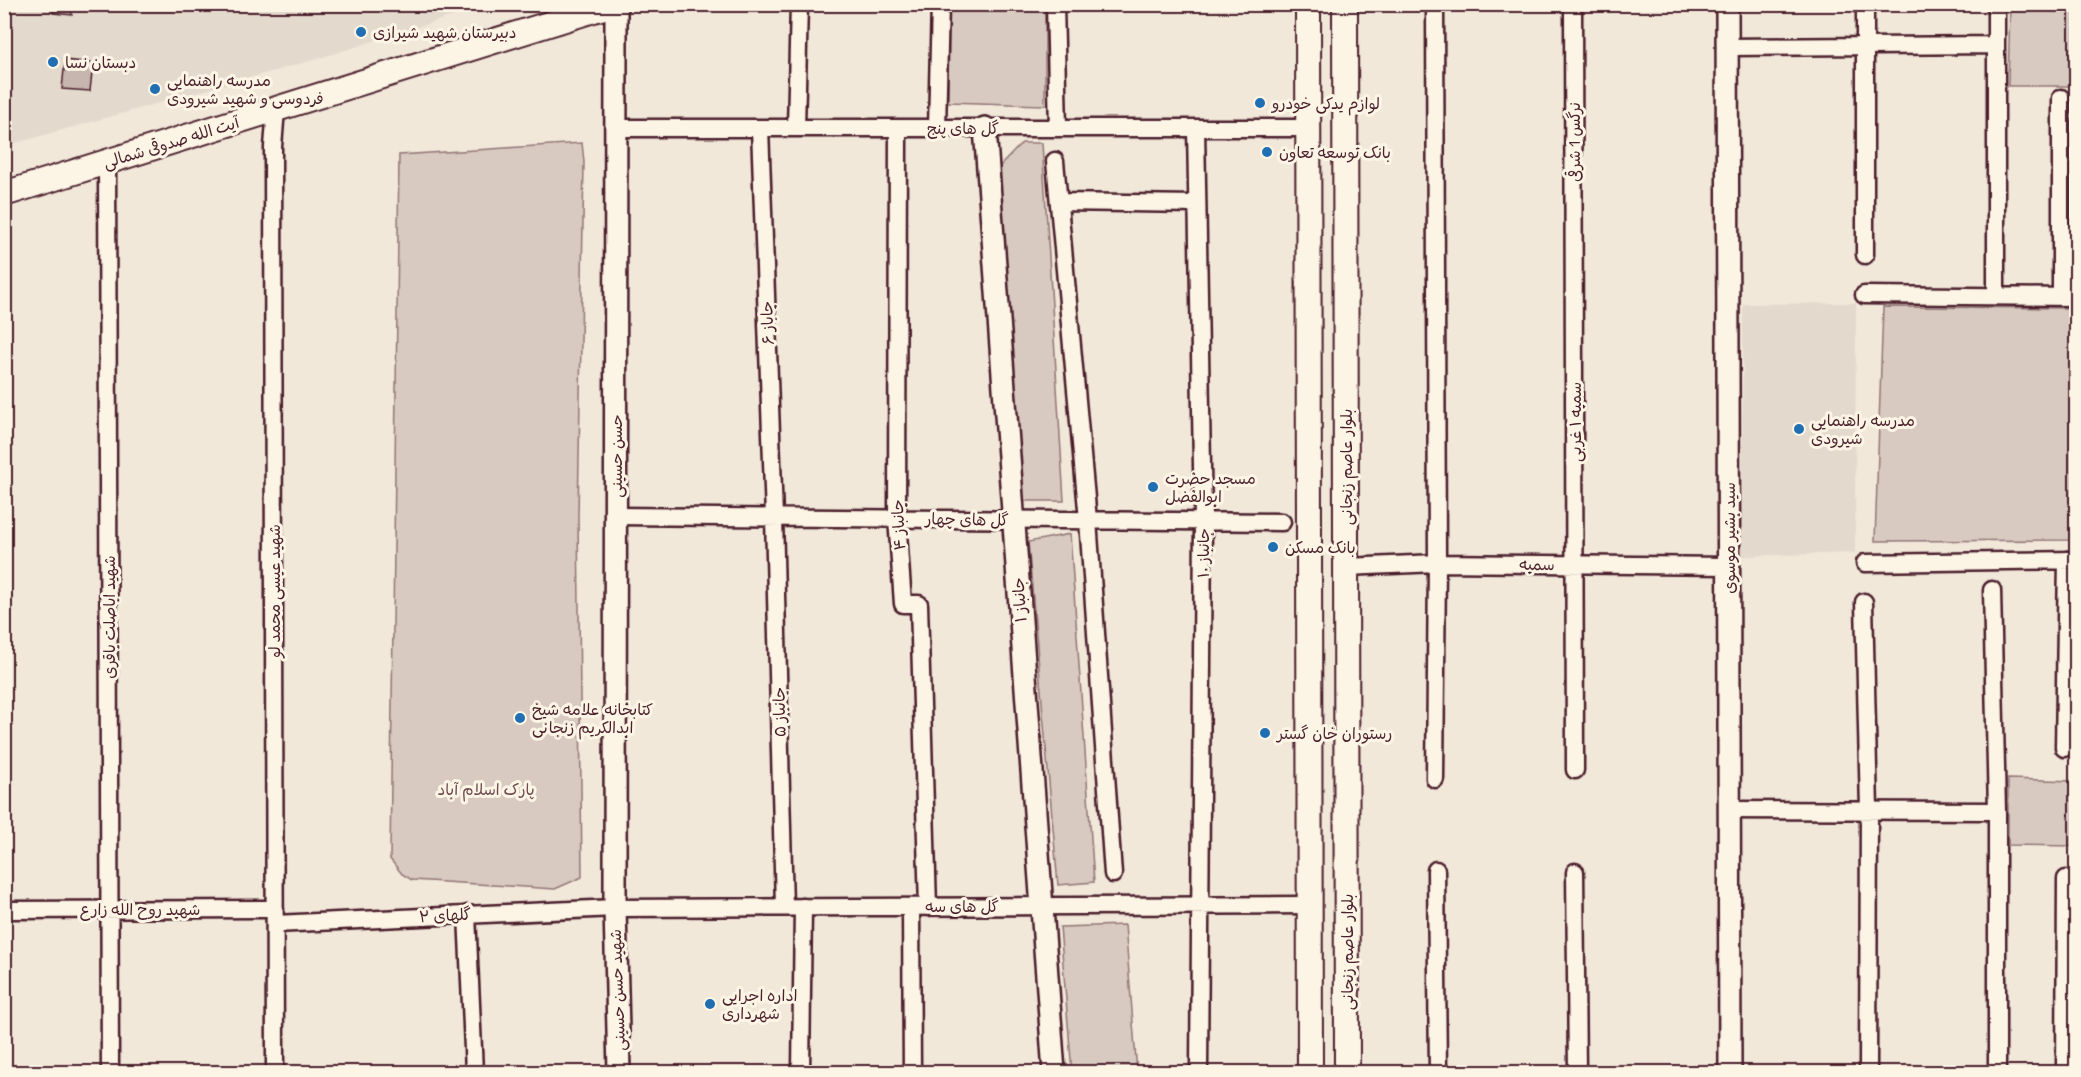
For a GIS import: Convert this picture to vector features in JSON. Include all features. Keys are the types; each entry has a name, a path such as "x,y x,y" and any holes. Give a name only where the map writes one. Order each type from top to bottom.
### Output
{"main road":[{"name":"آیت الله صدوقی شمالی","path":"4,194 614,4"},
{"path":"1308,4 1310,1072"},
{"name":"بلوار عاصم زنجانی","path":"1345,4 1347,1072"}],"street":[{"name":"حسن حسینی","path":"614,4 617,128 615,908"},
{"path":"796,128 799,4"},
{"path":"937,128 940,4"},
{"path":"1055,4 1058,128"},
{"path":"1435,4 1437,563 1435,779"},
{"name":"نرگس 1 شرقی","path":"1573,4 1575,280"},
{"name":"سید بشیر موسوی","path":"1727,4 1730,1072"},
{"path":"1864,255 1865,4"},
{"path":"1996,4 1996,296"},
{"path":"1728,47 1996,45"},
{"path":"1864,295 2069,297 2061,98"},
{"name":"شهید عیسی محمد لو","path":"275,1072 273,147 276,109"},
{"name":"گل های پنج","path":"617,128 1308,128"},
{"name":"جاباز ۶","path":"760,128 774,517"},
{"name":"جانباز ۴","path":"898,128 897,518 903,604 919,604 928,907"},
{"name":"جانباز ۱","path":"985,128 1054,1072"},
{"name":"جانباز ۱۰","path":"1196,128 1203,521 1199,1072"},
{"path":"1055,161 1088,520 1113,874"},
{"name":"شهید اباصلت باقری","path":"107,162 110,1072"},
{"path":"1059,202 1197,204"},
{"name":"سمیه ۱ غربی","path":"1575,280 1575,770"},
{"name":"گل های چهار","path":"616,516 1282,522"},
{"name":"جانباز ۵","path":"774,517 784,908"},
{"path":"1864,563 2072,560 2064,748"},
{"name":"سمیه","path":"1346,567 1437,563 1729,566"},
{"path":"1992,590 1997,811 1997,1072"},
{"path":"1864,602 1869,810 1868,1072"},
{"path":"1729,810 1997,811"},
{"path":"1436,870 1438,1072"},
{"path":"1575,872 1577,1072"},
{"path":"2065,1072 2066,879"},
{"name":"گل های سه","path":"615,908 1310,905"},
{"path":"801,1072 803,907"},
{"path":"911,907 912,1072"},
{"name":"گلهای ۲","path":"275,916 467,914 615,908"},
{"name":"شهید حسن حسینی","path":"615,908 619,1072"},
{"name":"شهید روح الله زارع","path":"4,910 110,909 275,916"},
{"path":"467,914 474,1072"}],"shaded area":[{"path":"5,5 488,5 317,59 5,146"},
{"name":"مدرسه راهنمایی شیرودی","path":"1856,303 1855,553 1742,556 1743,304"}],"green space":[{"path":"949,5 1045,5 1045,105 948,102"},
{"path":"2010,6 2076,6 2076,86 2008,86"},
{"name":"پارک اسلام آباد","path":"582,143 584,162 578,517 582,877 555,889 412,880 402,874 390,859 399,155"},
{"path":"1022,143 1042,143 1064,501 1022,501 998,201 999,167"},
{"path":"1883,307 2076,308 2076,540 1875,541"},
{"path":"1070,534 1094,882 1058,885 1028,542"},
{"path":"2008,779 2076,781 2076,846 2008,845"},
{"path":"1125,925 1137,1072 1072,1072 1060,927"}],"building":[{"path":"54,4 86,4 86,7 71,6 72,15 53,13"},
{"path":"65,60 93,63 90,91 62,89"}],"place":[{"name":"دبیرستان شهید شیرازی","path":"361,32"},
{"name":"دبستان نسا","path":"53,62"},
{"name":"مدرسه راهنمایی فردوسی و شهید شیرودی","path":"155,89"},
{"name":"لوازم یدکی خودرو","path":"1260,103"},
{"name":"بانک توسعه تعاون","path":"1267,152"},
{"name":"مدرسه راهنمایی شیرودی","path":"1799,429"},
{"name":"مسجد حضرت ابوالفضل","path":"1153,487"},
{"name":"بانک مسکن","path":"1273,547"},
{"name":"کتابخانه علامه شیخ ابدالکریم زنجانی","path":"520,718"},
{"name":"رستوران خان گستر","path":"1265,733"},
{"name":"اداره اجرایی شهرداری","path":"710,1004"}]}
